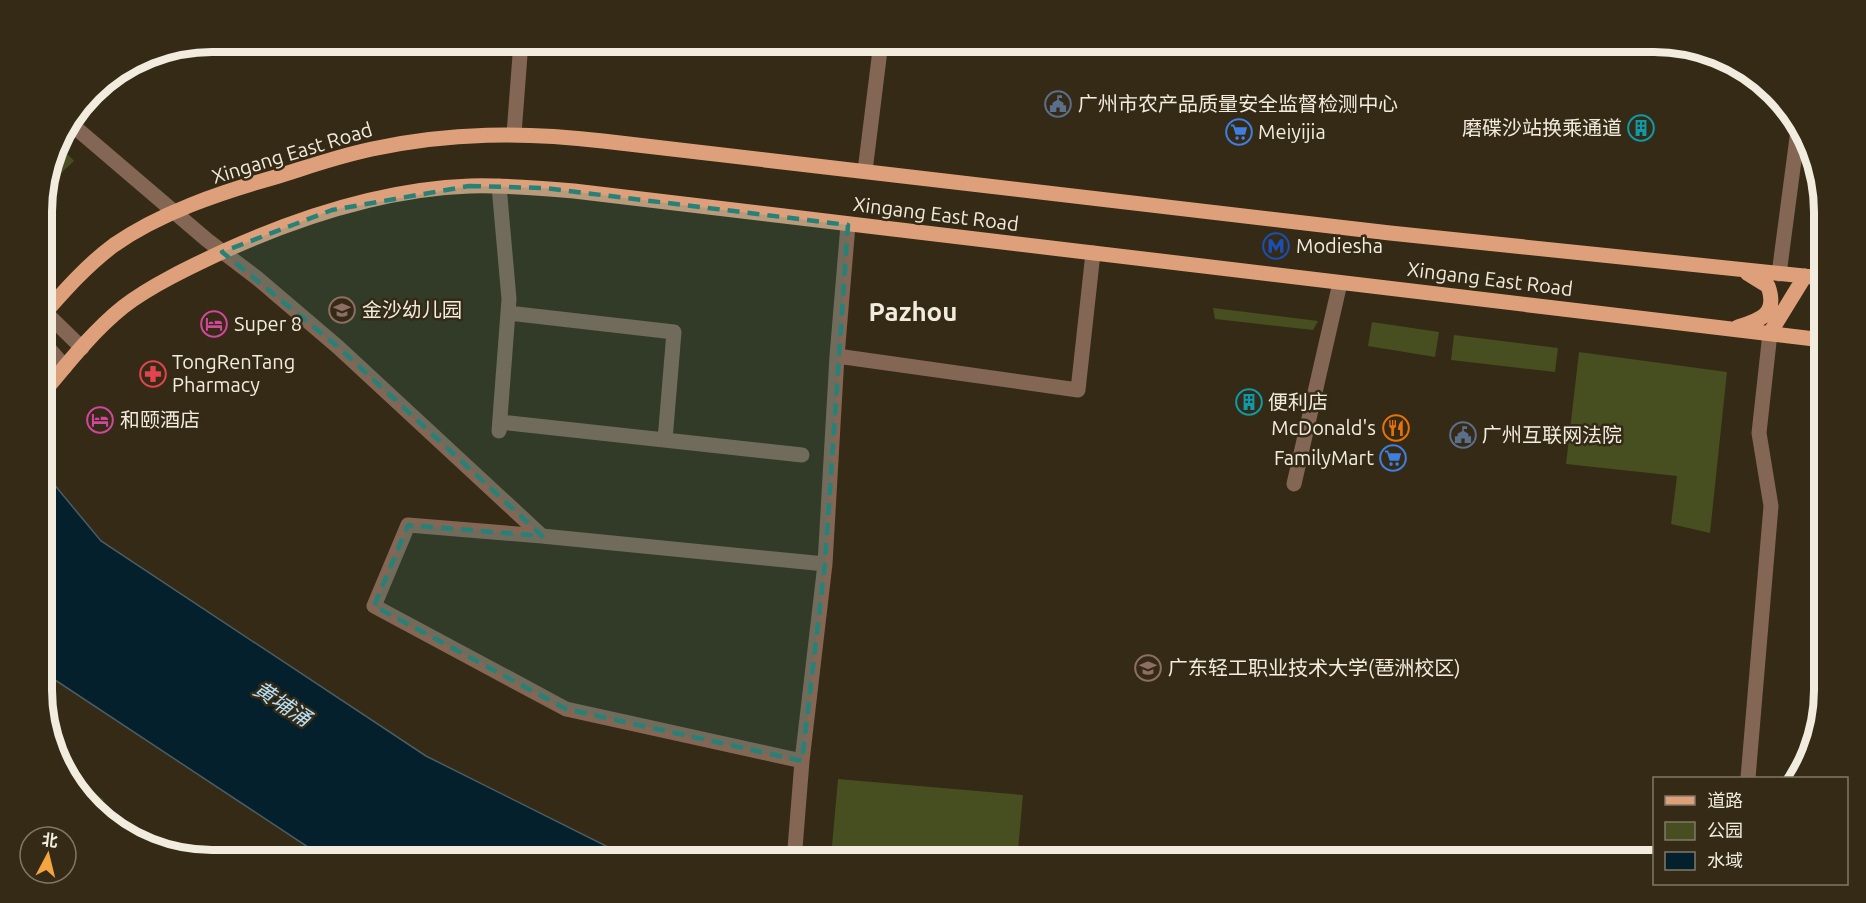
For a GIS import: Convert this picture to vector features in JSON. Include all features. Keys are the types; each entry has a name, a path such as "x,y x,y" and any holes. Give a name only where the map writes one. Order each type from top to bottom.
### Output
{"main road":[{"name":"Xingang East Road","path":"53,302 81,273 113,246 155,220 234,189 329,159 373,148 458,136 514,134 593,140 1390,233 1814,277"},
{"name":"Xingang East Road","path":"53,382 124,306 186,269 222,252 304,219 356,203 426,190 469,186 574,191 1814,339"},
{"path":"1732,329 1760,321 1767,314 1771,304 1768,286 1752,275 1737,269"},
{"path":"1770,333 1805,276"}],"street":[{"path":"514,134 520,53"},
{"path":"865,171 879,53"},
{"path":"76,128 338,347 542,536"},
{"path":"1779,274 1796,141"},
{"path":"500,186 509,299 500,426 665,440 802,455"},
{"path":"795,850 802,761 825,564 837,357 848,225"},
{"path":"837,357 1078,390 1093,253"},
{"path":"1294,484 1340,283"},
{"path":"508,313 674,332 665,440"},
{"path":"53,321 82,348"},
{"path":"1748,777 1772,506 1759,433 1770,333"},
{"path":"53,353 65,367"},
{"path":"802,761 566,709 374,606 408,525 825,564"}],"highlighted area":[{"path":"469,186 544,188 848,225 825,564 802,761 566,709 374,606 408,525 542,536 338,347 222,252 332,210"}],"green space":[{"path":"65,151 74,161 57,177"},
{"path":"1213,308 1318,321 1313,330 1215,319"},
{"path":"1372,322 1439,332 1435,357 1368,346"},
{"path":"1454,335 1558,348 1555,372 1451,360"},
{"path":"1579,352 1727,372 1710,533 1671,524 1677,476 1566,464"},
{"path":"838,779 1023,795 1018,850 832,850"},
{"path":"83,785 104,800 100,805"}],"water":[{"name":"黄埔涌","path":"52,482 101,541 426,756 614,850 312,850 52,678"}],"place":[{"name":"广州市农产品质量安全监督检测中心","path":"1058,104"},
{"name":"磨碟沙站换乘通道","path":"1641,128"},
{"name":"Meiyijia","path":"1239,132"},
{"name":"Modiesha","path":"1276,246"},
{"name":"金沙幼儿园","path":"342,310"},
{"name":"Super 8","path":"214,324"},
{"name":"TongRenTang Pharmacy","path":"153,374"},
{"name":"便利店","path":"1249,402"},
{"name":"和颐酒店","path":"100,420"},
{"name":"McDonald's","path":"1396,428"},
{"name":"广州互联网法院","path":"1463,435"},
{"name":"FamilyMart","path":"1393,458"},
{"name":"广东轻工职业技术大学(琶洲校区)","path":"1148,668"}],"district":[{"name":"Pazhou","path":"913,312"}]}
